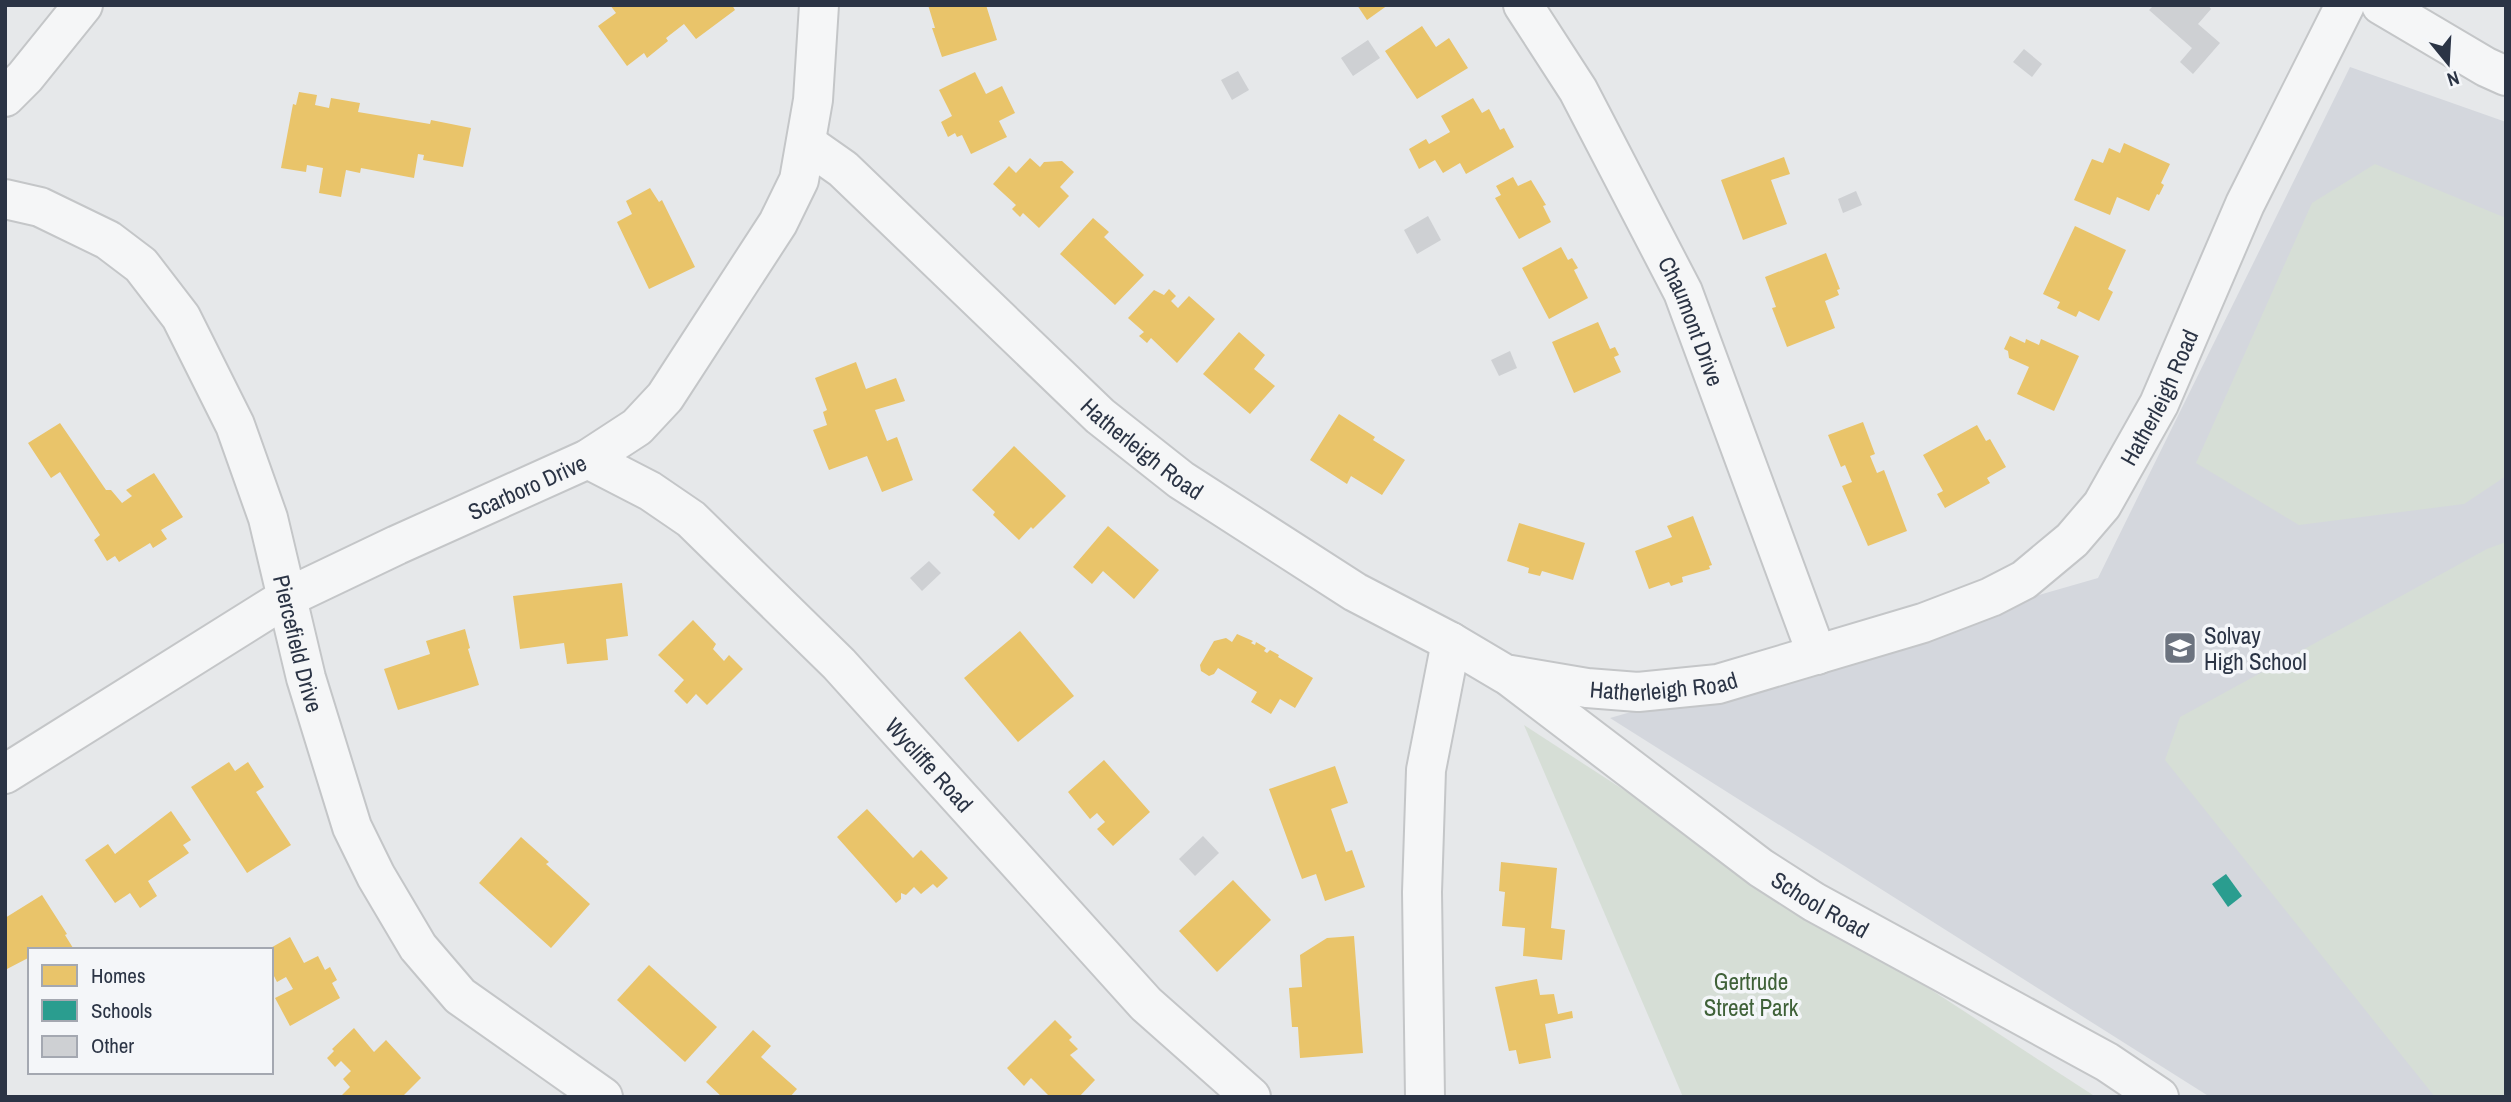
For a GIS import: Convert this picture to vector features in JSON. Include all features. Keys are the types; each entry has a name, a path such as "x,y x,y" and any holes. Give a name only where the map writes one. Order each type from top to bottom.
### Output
{"street":[{"path":"5,97 83,5"},
{"name":"Scarboro Drive","path":"5,774 286,598 588,459 636,427 665,397 778,223 799,180 813,100 819,5"},
{"name":"Chaumont Drive","path":"1523,5 1578,90 1683,292 1817,655"},
{"name":"Hatherleigh Road","path":"806,143 843,169 1100,416 1181,480 1355,592 1451,642 1505,674 1587,688 1639,692 1718,684 1923,623 1991,597 2024,580 2072,540 2102,505 2159,404 2245,204 2346,5"},
{"path":"2381,5 2506,76"},
{"name":"Piercefield Drive","path":"5,199 40,208 108,240 141,265 181,317 235,425 268,517 306,678 352,827 376,876 418,947 460,996 603,1097"},
{"name":"Wycliffe Road","path":"588,459 650,492 691,519 839,664 1146,1004 1251,1097"},
{"path":"1425,1097 1422,892 1426,770 1451,642"},
{"name":"School Road","path":"1505,674 1761,868 1814,902 2107,1062 2159,1097"}],"shaded area":[{"name":"Solvay High School","path":"2350,67 2506,122 2506,1097 2210,1097 1610,718 2098,578"}],"green space":[{"path":"2375,164 2506,218 2506,476 2464,504 2299,525 2196,463 2312,203"},
{"path":"2506,542 2506,1097 2435,1097 2165,760 2180,717 2487,549"},
{"name":"Gertrude Street Park","path":"1524,725 2096,1097 1683,1097"}],"building: Homes":[{"path":"610,5 732,5 735,10 696,39 684,24 647,58 644,53 627,66 598,26 616,13"},
{"path":"928,5 986,5 997,40 942,57 932,28 935,28"},
{"path":"1357,5 1388,5 1367,20"},
{"path":"1422,26 1436,47 1449,38 1468,68 1417,99 1385,51"},
{"path":"975,72 986,94 1002,86 1015,113 999,121 1007,137 971,154 962,135 957,137 955,133 948,137 941,122 952,116 939,90"},
{"path":"299,92 317,95 315,105 329,108 331,98 360,103 358,112 430,124 431,120 471,128 463,167 423,160 424,155 418,154 414,178 361,168 360,173 346,170 341,197 319,193 323,168 307,165 306,172 281,168 293,104 296,105"},
{"path":"1473,98 1482,113 1489,109 1500,130 1504,128 1514,147 1466,174 1460,163 1443,173 1435,160 1419,169 1409,149 1426,139 1429,144 1450,132 1441,116"},
{"path":"2124,143 2170,164 2161,183 2164,185 2149,211 2117,197 2110,215 2074,200 2092,159 2103,163 2109,148 2120,153"},
{"path":"1784,157 1790,174 1771,180 1787,224 1743,240 1721,180"},
{"path":"1030,158 1040,167 1044,162 1062,161 1074,172 1060,187 1069,196 1039,228 1023,213 1020,217 1012,209 1016,205 993,184 1009,166 1016,173"},
{"path":"1513,177 1518,186 1531,180 1546,205 1543,206 1551,222 1519,239 1495,198 1501,195 1496,186"},
{"path":"650,188 659,202 662,200 695,267 649,289 617,222 632,214 626,201"},
{"path":"1093,218 1109,232 1104,237 1144,275 1115,305 1060,254"},
{"path":"2075,226 2126,250 2108,289 2113,292 2099,321 2079,311 2076,317 2057,308 2060,302 2043,294"},
{"path":"1561,247 1568,260 1572,258 1578,268 1574,270 1588,298 1549,319 1522,268"},
{"path":"1826,253 1840,289 1837,290 1839,295 1825,301 1835,328 1787,347 1772,308 1776,307 1765,277"},
{"path":"1169,289 1176,296 1171,301 1178,308 1189,296 1215,319 1177,363 1151,338 1147,343 1139,336 1144,332 1128,318 1154,290 1164,295"},
{"path":"1598,322 1610,349 1615,347 1619,355 1614,357 1621,372 1574,393 1552,342"},
{"path":"1239,332 1265,355 1254,369 1275,386 1250,414 1203,374"},
{"path":"2010,336 2025,343 2026,339 2039,345 2041,339 2079,356 2054,411 2017,394 2029,367 2009,358 2008,351 2004,349"},
{"path":"856,362 866,389 896,378 905,401 875,410 887,441 897,437 913,480 882,492 867,456 829,470 813,430 827,425 823,412 827,410 815,378"},
{"path":"1339,414 1405,460 1382,495 1351,476 1347,484 1310,460"},
{"path":"1863,422 1875,454 1870,456 1877,473 1884,470 1907,531 1868,546 1842,486 1852,482 1845,465 1841,467 1828,435"},
{"path":"60,423 106,490 111,490 122,503 132,496 126,490 154,473 183,517 161,530 167,539 153,548 150,543 119,562 115,556 107,561 94,540 100,535 60,472 51,478 28,443"},
{"path":"1977,425 1986,441 1990,439 2006,467 1987,478 1990,483 1945,508 1937,494 1943,491 1923,455"},
{"path":"1014,446 1066,496 1019,540 972,490"},
{"path":"1693,516 1712,565 1709,566 1710,569 1682,577 1683,582 1671,586 1669,582 1649,589 1635,551 1672,537 1667,526"},
{"path":"1519,523 1585,543 1573,580 1542,571 1540,576 1528,573 1529,568 1507,561"},
{"path":"1108,526 1159,570 1134,599 1103,571 1092,584 1073,567"},
{"path":"622,583 628,636 606,639 608,660 567,664 564,643 520,649 513,596"},
{"path":"693,620 716,644 713,649 724,661 729,655 743,669 707,705 696,694 687,704 674,691 684,680 658,655"},
{"path":"465,629 479,685 398,710 384,669 430,654 426,641"},
{"path":"1020,631 1074,696 1018,742 964,678"},
{"path":"1237,634 1266,648 1264,651 1267,653 1270,650 1279,655 1278,657 1313,678 1295,708 1280,699 1271,714 1251,702 1257,692 1218,668 1209,676 1201,671 1200,665 1214,641 1226,638 1232,642"},
{"path":"1104,760 1150,812 1113,846 1097,829 1105,822 1097,813 1090,819 1068,792"},
{"path":"229,762 235,771 248,762 264,787 256,792 291,845 247,873 191,787"},
{"path":"1335,766 1348,803 1331,809 1346,852 1352,850 1365,887 1325,901 1316,874 1302,879 1269,789"},
{"path":"867,809 913,858 921,850 948,878 937,888 933,884 921,894 914,887 906,895 901,893 901,899 896,903 837,837"},
{"path":"171,811 191,840 183,845 189,853 148,881 157,896 140,908 130,893 115,903 85,860 108,844 115,854"},
{"path":"521,837 590,904 551,948 479,883"},
{"path":"1501,862 1557,868 1551,928 1565,930 1562,960 1523,956 1525,928 1502,926 1505,892 1499,891"},
{"path":"1233,880 1271,920 1217,972 1179,931"},
{"path":"42,895 73,948 28,948 28,958 7,969 5,918"},
{"path":"1354,936 1363,1053 1300,1058 1298,1027 1292,1027 1289,988 1302,987 1300,955 1327,938"},
{"path":"290,937 304,963 318,956 325,970 330,967 337,980 332,983 340,998 290,1026 275,998 293,989 286,977 277,982 273,974 273,948 271,948"},
{"path":"649,965 717,1027 685,1062 617,1000"},
{"path":"1537,979 1540,995 1554,994 1558,1014 1572,1011 1573,1018 1545,1024 1551,1058 1519,1064 1516,1050 1509,1051 1495,987"},
{"path":"1055,1020 1072,1037 1069,1040 1078,1049 1070,1055 1095,1080 1079,1097 1046,1097 1048,1095 1031,1078 1024,1086 1007,1068"},
{"path":"354,1028 374,1052 386,1040 421,1078 402,1097 340,1097 350,1087 343,1079 351,1071 341,1061 335,1067 327,1058 334,1051 332,1049"},
{"path":"753,1030 771,1046 761,1057 797,1089 790,1097 722,1097 706,1082"}],"building: Schools":[{"path":"2226,874 2242,896 2228,907 2212,884"}],"building: Other":[{"path":"2154,5 2208,5 2211,9 2198,24 2220,43 2193,74 2180,62 2192,48 2149,10"},
{"path":"1368,40 1380,58 1353,76 1341,58"},
{"path":"2024,49 2042,64 2032,77 2013,62"},
{"path":"1238,71 1249,90 1232,100 1221,80"},
{"path":"1856,191 1862,205 1843,213 1838,199"},
{"path":"1428,216 1441,240 1417,254 1404,230"},
{"path":"1510,351 1517,368 1499,376 1491,360"},
{"path":"929,561 941,573 922,591 910,578"},
{"path":"1203,836 1219,853 1195,876 1179,859"}],"place":[{"name":"Solvay High School","path":"2180,648"}]}
